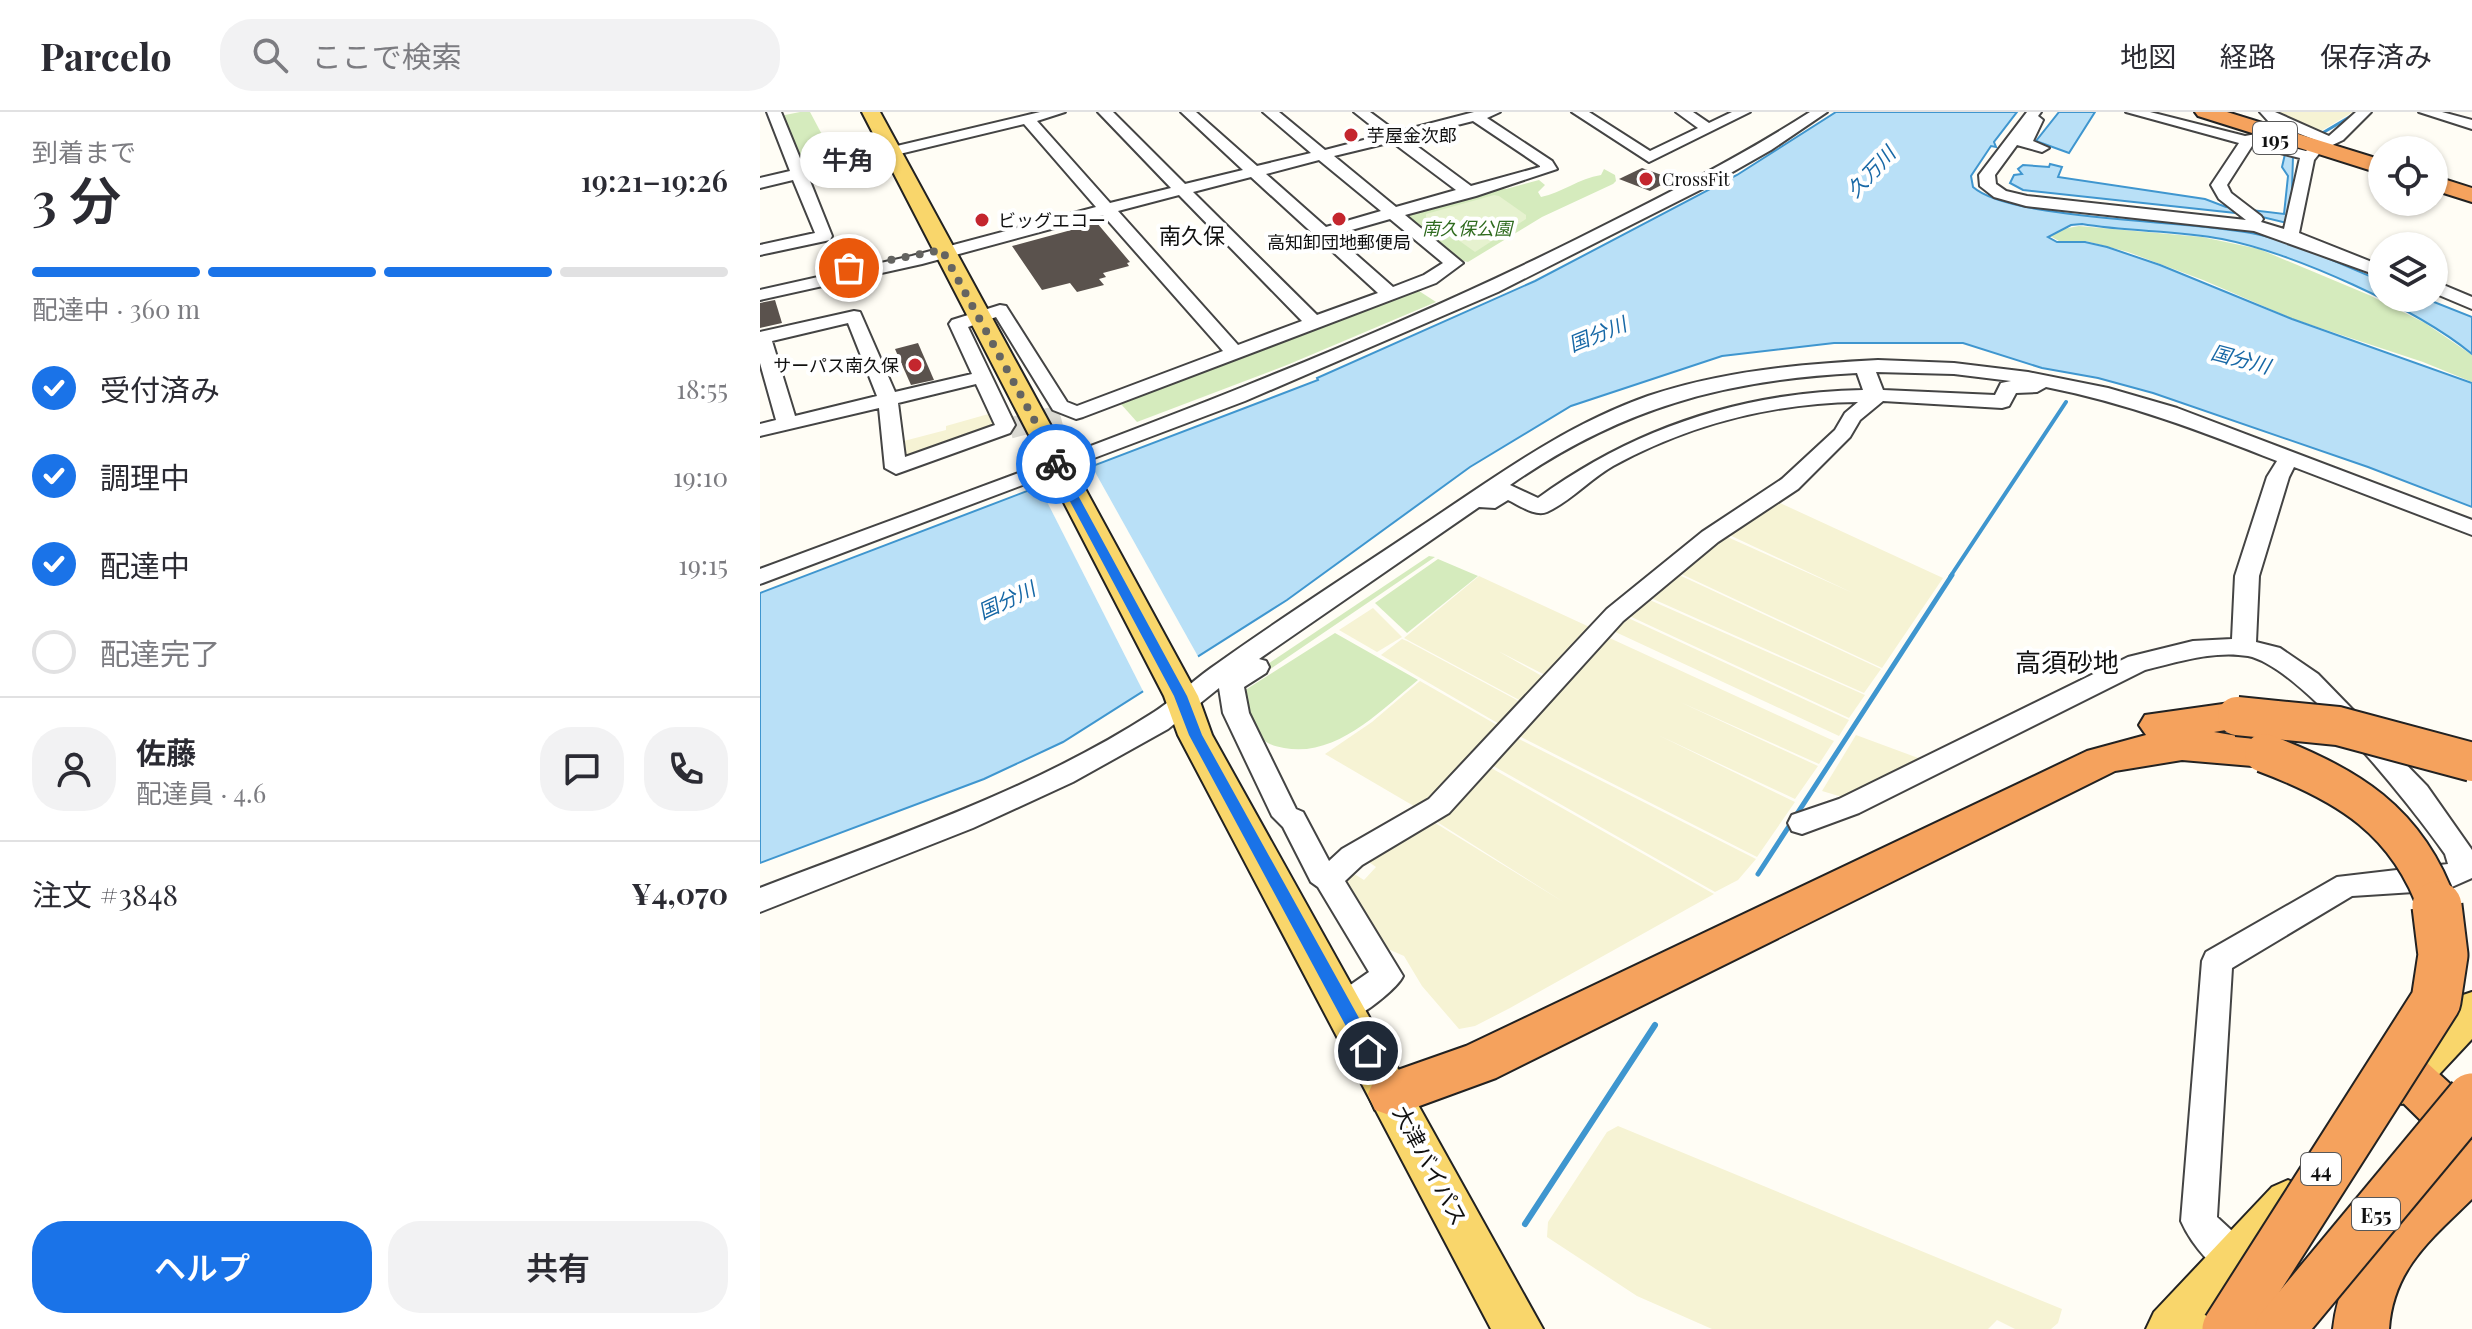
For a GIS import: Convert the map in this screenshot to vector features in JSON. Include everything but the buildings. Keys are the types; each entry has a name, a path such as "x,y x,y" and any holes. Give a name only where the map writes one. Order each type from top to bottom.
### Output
{"highway":[{"name":"195","path":"2187,112 2368,163"},
{"name":"195","path":"2205,112 2318,148"},
{"path":"2448,187 2472,195"},
{"path":"1392,1094 1469,1047 2087,750 2144,728 2237,716 2338,726 2472,762"},
{"path":"1392,1094 1479,1063 2101,761 2131,751 2191,743 2225,745 2264,753 2336,783 2396,828 2415,850 2442,897 2448,922 2449,946 2447,972 2436,1001 2227,1329"},
{"path":"2408,1076 2472,1113"},
{"path":"2408,1076 2472,1136"},
{"name":"E55","path":"2296,1327 2472,1098"},
{"path":"2361,1329 2367,1292 2378,1266 2395,1242 2472,1164"}],"main road":[{"name":"大津バイパス","path":"871,112 1182,700 1195,735 1518,1329"},
{"name":"44","path":"2171,1329 2472,1010"},
{"path":"2296,1327 2472,1136"}],"street":[{"path":"774,112 888,400 896,468 1235,353 1430,279 1454,263 1270,112"},
{"path":"760,183 890,150 964,127 1058,112"},
{"path":"1105,112 1314,323"},
{"path":"1188,112 1390,294"},
{"path":"1361,112 1470,193"},
{"path":"760,288 916,260 942,250 1493,112"},
{"path":"1579,112 1649,157 1743,112"},
{"path":"1683,112 1708,128"},
{"path":"760,577 1055,463 1238,397 1492,288 1700,184 1820,112"},
{"path":"2133,112 2250,139 2318,148"},
{"path":"2300,236 2318,148 2364,112"},
{"path":"2426,112 2472,125"},
{"path":"2037,115 2024,144 2042,148"},
{"path":"2037,115 2005,151 1986,179 1988,186 2006,197 2238,223 2300,236 2368,260"},
{"path":"1035,116 1107,209 1235,353"},
{"path":"1323,233 1549,169 1547,164 1475,116"},
{"path":"2270,116 2318,148"},
{"path":"2250,139 2219,185 2225,196 2249,215 2368,266"},
{"path":"2005,151 2008,157 2000,183 2018,193 2249,215"},
{"path":"760,250 840,275"},
{"path":"760,295 840,275"},
{"path":"787,423 761,338 840,275"},
{"path":"2448,293 2468,304"},
{"path":"2448,298 2468,304"},
{"path":"1000,310 1060,406 1037,422 1005,425 958,324 979,316 1000,310"},
{"path":"1328,879 1352,857 1439,806 1615,615 1710,537 1790,484 1843,433 1852,417 1876,397 1864,367"},
{"path":"760,900 980,813 1047,783 1160,721 1182,700 1286,628 1458,516 1596,434 1624,413 1732,381 1796,371 1864,367 1961,371 2126,397 2472,528"},
{"path":"760,430 983,377"},
{"path":"1344,1007 1388,976 1328,879 1321,874 1293,820 1286,816 1236,713 1231,684 1429,549 1458,516 1507,491 1540,507 1583,475 1660,435 1708,419 1789,400 1874,394 2002,402 2008,387 2049,384"},
{"path":"1561,430 1620,409 1644,425"},
{"path":"2244,647 2247,576 2278,477 2290,457"},
{"path":"1802,823 1849,806 2137,663 2193,649 2244,647 2271,654 2309,680 2417,793 2458,850 2464,869 2445,878 2347,885 2217,961 2199,1221 2209,1236 2296,1327"}],"shaded area":[{"path":"2281,112 2353,112 2321,131 2277,115"},
{"path":"992,413 998,426 902,459 900,442"},
{"path":"1774,503 1780,503 1943,578 1882,668 1677,572 1723,535 1853,593 1725,533"},
{"path":"1677,574 1881,669 1864,693 1644,595"},
{"path":"1479,576 1596,630 1551,678 1498,651 1547,679 1523,702 1404,638"},
{"path":"1643,597 1865,695 1849,718 1625,614"},
{"path":"1373,608 1402,637 1377,652 1339,630"},
{"path":"1626,617 1849,720 1839,736 1609,629"},
{"path":"1603,635 1834,741 1819,764 1680,702 1818,766 1795,799 1658,735 1795,802 1757,857 1513,733"},
{"path":"1402,639 1526,705 1506,728 1381,655"},
{"path":"1420,681 1504,729 1424,812 1325,754 1372,722"},
{"path":"1856,735 1929,762 1849,799 1822,791"},
{"path":"1513,736 1756,859 1738,880 1715,892 1488,763"},
{"path":"1486,765 1714,894 1510,1008 1475,1026 1459,1029 1422,986 1404,956 1388,949 1341,881 1351,872 1364,880 1376,867 1363,858 1432,821 1565,903 1434,820"},
{"path":"1618,1126 2062,1309 2058,1323 2051,1329 2015,1329 1997,1320 1988,1329 1712,1329 1637,1296 1547,1237 1548,1222 1607,1132"}],"green space":[{"path":"810,112 835,159 801,167 780,116"},
{"name":"南久保公園","path":"1604,169 1615,175 1613,184 1542,217 1468,262 1456,259 1404,217 1498,188 1506,189 1539,180 1545,185 1538,192 1541,197 1601,175"},
{"path":"1494,195 1526,215 1526,219 1475,252 1426,217 1426,214"},
{"path":"2079,226 2202,237 2259,249 2368,295 2368,312 2403,312 2425,323 2472,355 2472,382 2423,362 2293,319 2128,252 2086,241 2059,241 2050,236"},
{"path":"1416,289 1436,302 1287,365 1137,422 1120,403"},
{"path":"1429,556 1435,557 1241,689 1250,676"},
{"path":"1438,559 1478,576 1407,633 1375,603"},
{"path":"1335,633 1418,680 1373,718 1322,746 1281,748 1266,742 1256,728 1242,692"}],"water":[{"path":"1836,112 2017,112 1994,142 1996,147 1991,146 1971,176 1973,187 1994,198 2063,213 2256,234 2304,249 2368,275 2368,292 2283,256 2205,236 2082,224 2071,225 2048,237 2057,242 2085,242 2107,247 2160,265 2292,319 2472,383 2472,507 2368,467 2153,393 2098,378 2042,368 1963,343 1834,343 1722,356 1571,406 1470,467 1287,600 1063,742 984,779 760,863 760,593 1318,380 1535,281 1737,175"},
{"path":"2059,112 2095,112 2069,153 2036,141"},
{"path":"2285,154 2293,156 2291,224 2254,215 2023,190 2010,183 2014,175 2022,174 2018,169 2023,165 2049,167 2050,164 2062,167 2058,177 2205,199 2226,207 2284,214 2288,176 2282,167"},
{"path":"2448,308 2472,317 2472,354 2448,336 2407,312 2448,312"}],"pier":[{"path":"1090,463 1200,660 1145,695 1038,484"}],"waterway":[{"path":"2319,135 2358,112"},
{"path":"1950,577 2066,402"},
{"path":"1758,874 1952,575"},
{"path":"1525,1224 1655,1025"}],"tunnel":[{"path":"1010,428 1062,415"}],"way so far":[{"path":"849,268 942,250 1056,464"}],"place":[{"name":"芋屋金次郎","path":"1351,135"},
{"name":"CrossFit","path":"1646,179"},
{"name":"高知卸団地郵便局","path":"1339,219"},
{"name":"ビッグエコー","path":"982,220"},
{"name":"牛角","path":"849,268"},
{"name":"サーパス南久保","path":"915,365"}],"district":[{"name":"南久保","path":"1192,235"},
{"name":"高須砂地","path":"2067,661"}],"route":[{"path":"1056,464 1181,696 1195,735 1368,1051"}],"water label":[{"name":"久万川","path":"1870,171"},
{"name":"国分川","path":"1597,333"},
{"name":"国分川","path":"2241,358"},
{"name":"国分川","path":"1006,599"}]}
